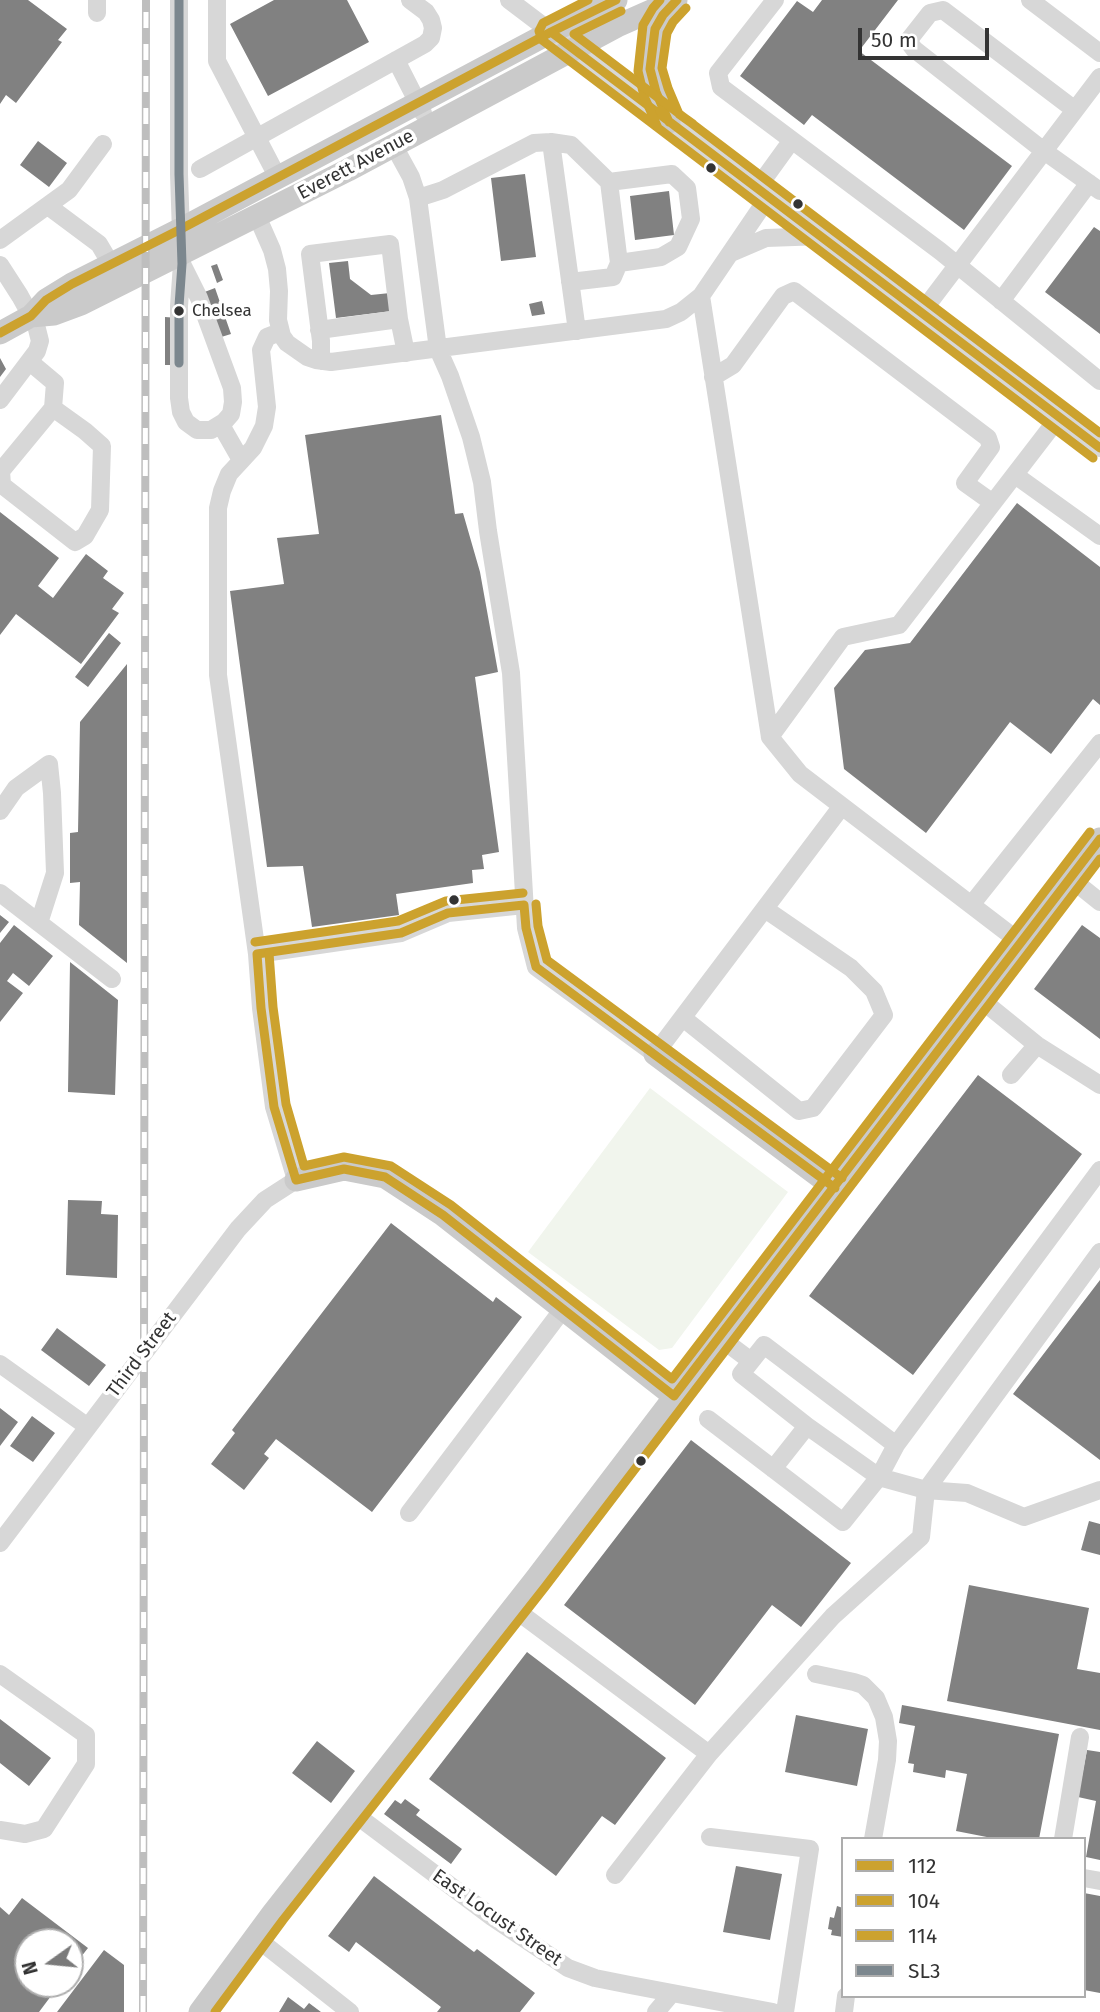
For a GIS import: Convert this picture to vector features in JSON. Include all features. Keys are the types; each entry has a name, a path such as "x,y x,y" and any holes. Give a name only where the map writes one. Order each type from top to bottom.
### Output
{"main road":[{"name":"Everett Avenue","path":"0,333 31,316 54,295 111,263 181,229 616,0"},
{"name":"Everett Avenue","path":"31,316 54,314 81,304 182,258 617,26 677,0"},
{"path":"669,122 656,92 650,69 655,29 677,0"},
{"path":"200,2012 255,1937 513,1608 1100,839"},
{"path":"655,1054 835,1188"},
{"path":"296,1180 344,1169 385,1177 443,1214 674,1396"}],"street":[{"path":"179,0 182,258 179,398 186,422 194,428 211,430 228,419 233,408 232,388 182,258"},
{"path":"217,0 217,61 278,178"},
{"path":"200,169 425,44 431,38 431,20 426,12 410,0"},
{"path":"509,0 1099,445"},
{"path":"775,0 718,73 721,87 957,265 1100,381"},
{"path":"1030,0 1100,53"},
{"path":"1001,301 1094,187 914,50 908,41 930,13 943,10 1075,110"},
{"path":"396,60 430,127"},
{"path":"922,312 1100,77"},
{"path":"257,216 277,269 280,332 291,346 307,357 321,361 438,349 666,319 681,312 701,296 729,254 792,140"},
{"path":"551,142 577,331"},
{"path":"418,198 443,190 534,143 571,145 609,182 619,263 613,277 570,282"},
{"path":"0,240 69,190 103,144"},
{"path":"394,146 411,177 418,198 438,349 471,437 482,482 514,704 526,929 536,967 655,1054 842,806"},
{"path":"609,182 672,174 687,188 691,219 678,247 661,257 619,263"},
{"path":"48,206 99,244 111,263 113,272 110,277 96,286 81,304"},
{"path":"729,254 766,238 823,236"},
{"path":"321,361 310,254 390,244 406,352"},
{"path":"0,265 31,316 40,341 30,362 0,400"},
{"path":"713,377 733,365 783,296 794,291 988,438 991,447 965,483 993,503"},
{"path":"701,296 770,737 800,774 1021,943"},
{"path":"319,330 400,319"},
{"path":"280,332 267,337 262,345 266,420 259,440 225,482 218,508 218,676 257,954 274,1107 296,1180"},
{"path":"30,362 55,383 53,408 1,471 2,485 75,542 85,536 100,510 102,446 53,408"},
{"path":"770,737 843,637 899,625 1059,417"},
{"path":"221,425 241,460"},
{"path":"1015,475 1100,536"},
{"path":"971,905 1100,743"},
{"path":"0,811 16,788 49,764 55,873 39,923"},
{"path":"1070,878 1100,902"},
{"path":"0,893 112,979"},
{"path":"257,954 401,933 449,913 524,905"},
{"path":"683,1018 799,1111 813,1108 884,1015 874,991 851,968 765,909"},
{"path":"979,998 1037,1045 1100,1085"},
{"path":"1011,1075 1037,1045"},
{"path":"708,1419 843,1522 879,1477 896,1445 1100,1170"},
{"name":"Third Street","path":"0,1543 238,1229 265,1200 296,1180"},
{"path":"615,1875 709,1754 833,1616 921,1537 926,1490 1100,1252"},
{"path":"409,1513 564,1309"},
{"path":"719,1337 751,1361"},
{"path":"896,1445 764,1345 741,1374 807,1426 879,1477 926,1490 967,1493 1024,1517 1100,1490"},
{"path":"0,1364 88,1427"},
{"path":"773,1469 807,1426"},
{"path":"513,1608 709,1754"},
{"path":"0,1674 86,1735 86,1764 44,1829 24,1834 0,1830"},
{"path":"816,1674 863,1685 876,1698 884,1717 888,1741 887,1760 873,1837"},
{"path":"1063,1837 1080,1737"},
{"name":"East Locust Street","path":"352,1812 492,1917 561,1964 596,1978 773,2012"},
{"path":"710,1837 810,1850 785,2012"},
{"path":"255,1937 350,2012"},
{"path":"656,2012 665,1992"}],"shaded area":[{"path":"650,1088 788,1192 672,1348 659,1350 528,1252"}],"building":[{"path":"0,0 28,0 67,29 58,40 62,42 16,103 6,95 0,104"},
{"path":"274,0 347,0 369,42 268,96 230,24"},
{"path":"822,0 898,0 859,51 1012,166 964,230 812,115 804,125 740,76 797,1 813,12"},
{"path":"38,141 67,163 49,187 20,165"},
{"path":"525,174 536,257 501,261 491,178"},
{"path":"669,191 674,235 635,240 630,196"},
{"path":"1094,227 1100,231 1100,334 1045,292"},
{"path":"348,261 350,279 371,295 390,293 392,311 336,318 329,263"},
{"path":"217,264 223,280 217,283 211,266"},
{"path":"215,288 231,334 218,338 202,293"},
{"path":"542,301 545,314 532,316 529,304"},
{"path":"165,317 178,318 177,365 165,365"},
{"path":"0,358 6,369 0,377"},
{"path":"441,415 455,514 463,513 480,572 498,672 475,677 499,852 482,855 484,869 472,870 473,883 396,894 399,915 312,927 303,866 267,867 230,591 284,584 277,538 319,534 305,435"},
{"path":"1017,503 1100,567 1100,705 1093,699 1051,754 1010,722 926,833 844,769 834,688 865,650 910,643"},
{"path":"0,512 59,558 38,586 53,598 86,554 108,571 103,578 124,593 112,609 119,613 81,664 16,614 0,635"},
{"path":"109,633 121,643 88,687 75,677"},
{"path":"127,664 127,963 79,925 80,882 70,883 70,833 78,832 80,722"},
{"path":"0,915 9,922 0,933"},
{"path":"14,925 53,956 29,986 13,973 7,981 23,993 0,1022 0,943"},
{"path":"1082,925 1100,938 1100,1039 1034,989"},
{"path":"70,962 118,1000 115,1095 68,1092"},
{"path":"978,1075 1082,1154 913,1375 809,1296"},
{"path":"68,1200 102,1201 101,1214 118,1215 117,1278 66,1275"},
{"path":"391,1223 493,1302 496,1297 522,1317 372,1512 276,1439 264,1454 269,1458 244,1490 211,1464 235,1433 232,1430"},
{"path":"1100,1280 1100,1460 1013,1394"},
{"path":"57,1328 106,1365 89,1386 41,1350"},
{"path":"0,1408 18,1422 0,1446"},
{"path":"32,1416 55,1433 33,1462 10,1446"},
{"path":"691,1440 851,1563 801,1627 772,1605 695,1705 564,1605"},
{"path":"1089,1521 1100,1524 1100,1555 1081,1550"},
{"path":"969,1585 1089,1608 1077,1669 1100,1673 1100,1730 947,1701"},
{"path":"527,1652 666,1758 615,1825 602,1816 556,1876 429,1779"},
{"path":"902,1705 1059,1734 1039,1837 987,1837 956,1831 967,1774 946,1770 945,1778 913,1772 914,1764 908,1763 915,1726 899,1723"},
{"path":"796,1715 868,1729 857,1786 785,1772"},
{"path":"0,1719 51,1758 29,1786 0,1763"},
{"path":"317,1741 355,1771 331,1803 292,1773"},
{"path":"1087,1750 1100,1752 1100,1860 1086,1857 1096,1801 1078,1797"},
{"path":"405,1799 420,1810 416,1815 462,1849 451,1864 384,1814 395,1800 401,1804"},
{"path":"736,1866 782,1874 770,1940 723,1932"},
{"path":"374,1876 474,1952 477,1949 535,1993 520,2012 437,2012 441,2007 356,1942 349,1952 328,1936"},
{"path":"1086,1893 1100,1896 1100,1993 1086,1990"},
{"path":"22,1898 62,1928 14,1928 14,1998 50,1998 39,2012 0,2012 0,1907 9,1915"},
{"path":"837,1906 841,1907 841,1937 831,1935 832,1930 828,1929 830,1917 834,1918"},
{"path":"104,1950 124,1965 124,2012 57,2012 68,1998 84,1998 84,1976"},
{"path":"288,1997 304,2009 309,2003 321,2012 279,2012"}],"railway":[{"path":"143,2012 146,0"}],"transit line":[{"name":"SL3","path":"179,0 182,264 179,363"},
{"name":"104","path":"588,0 543,23 539,31 542,40 1093,458"},
{"name":"112","path":"0,333 31,316 46,300 72,284 616,0"},
{"name":"104","path":"660,0 643,25 638,71 644,96 658,128 679,144"},
{"name":"112","path":"669,122 656,92 650,69 655,29 677,0"},
{"name":"114","path":"686,8 667,33 662,68 679,114 693,124"},
{"name":"114","path":"621,11 574,34 1100,433"},
{"name":"112","path":"551,32 1100,448"},
{"name":"114","path":"269,953 286,1104 304,1166 344,1157 391,1166 451,1205 672,1379 1090,832"},
{"name":"112","path":"674,1396 1100,839"},
{"name":"104","path":"215,2012 283,1920 545,1587 1100,859"},
{"name":"114","path":"255,942 398,921 446,901 523,893"},
{"name":"114","path":"536,904 538,926 547,960 842,1178"},
{"name":"112","path":"524,905 526,928 536,967 835,1188"},
{"name":"112","path":"257,954 401,933 448,913 524,905"},
{"name":"112","path":"257,954 274,1107 296,1180"},
{"name":"112","path":"296,1180 344,1169 385,1177 443,1215 674,1396"}],"place":[{"name":"Chelsea","path":"179,311"}]}
